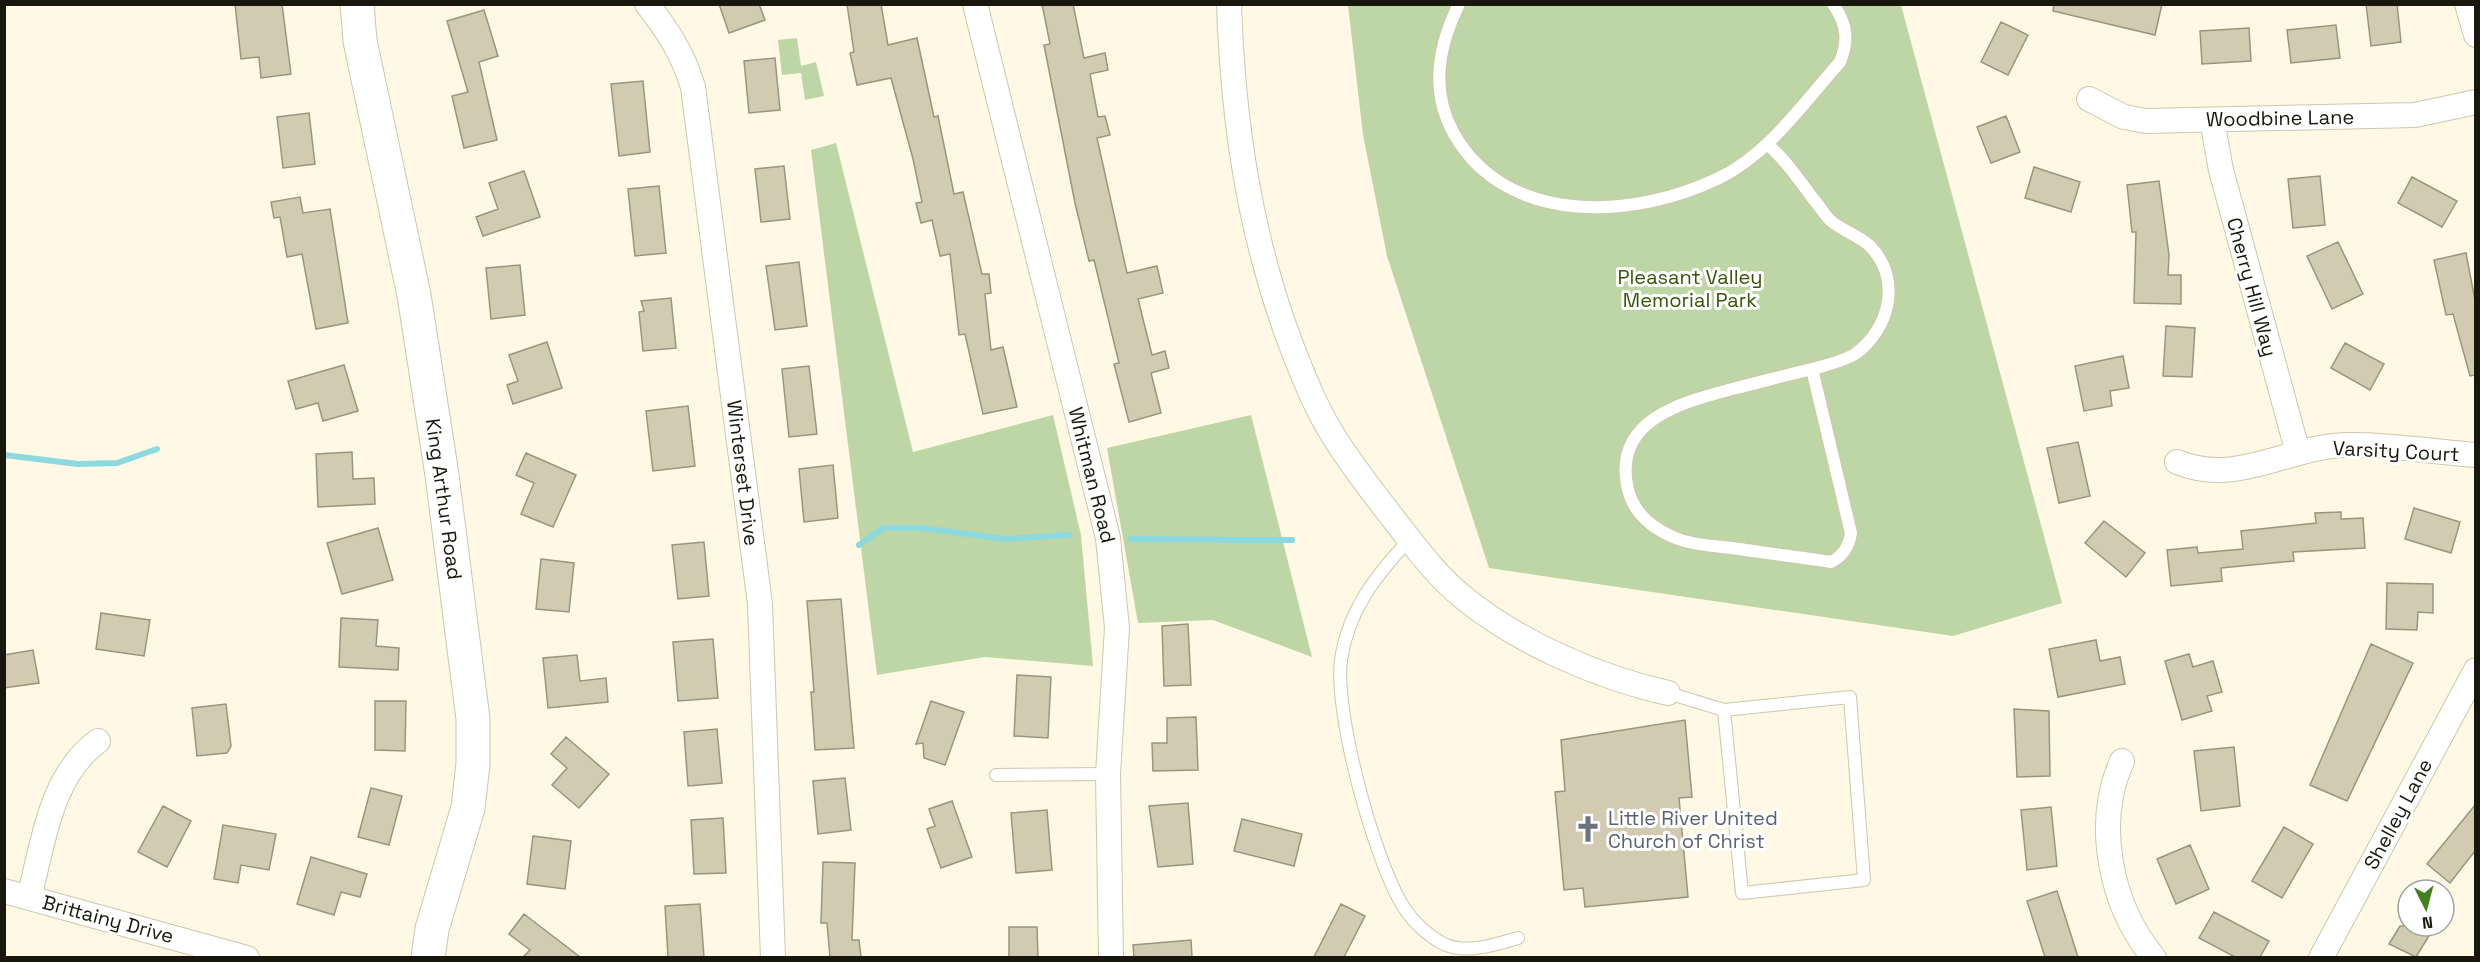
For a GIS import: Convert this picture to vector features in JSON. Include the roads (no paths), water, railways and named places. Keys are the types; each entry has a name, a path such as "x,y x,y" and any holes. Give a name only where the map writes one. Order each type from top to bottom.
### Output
{"street":[{"name":"King Arthur Road","path":"344,4 360,41"},
{"name":"King Arthur Road","path":"357,4 360,41 414,295 442,475 473,719 473,764 468,808 432,929 428,957"},
{"name":"Winterset Drive","path":"647,4 670,32 684,59 693,87 760,604 772,957"},
{"name":"Whitman Road","path":"975,4 1108,538 1117,628 1108,774 1111,957"},
{"path":"1229,4 1235,114 1246,191 1278,310 1307,385 1331,432 1366,484 1410,539 1462,597 1528,640 1600,673 1640,687 1668,693"},
{"path":"2467,4 2475,35"},
{"name":"Woodbine Lane","path":"2089,99 2105,109 2146,121 2415,115 2475,102"},
{"name":"Cherry Hill Way","path":"2212,120 2221,170 2298,453"},
{"name":"Varsity Court","path":"2177,462 2212,472 2234,471 2315,448 2348,445 2475,455"},
{"name":"Shelley Lane","path":"2321,957 2475,670"},
{"path":"29,898 59,788 71,766 98,741"},
{"path":"2122,761 2112,782 2109,799 2108,832 2117,890 2129,920 2154,957"},
{"name":"Brittainy Drive","path":"4,891 247,957"}],"lane":[{"path":"1459,4 1446,30 1438,72 1444,108 1462,148 1496,182 1520,194 1578,206 1609,208 1643,204 1719,178 1742,165 1767,144 1840,62 1846,47 1846,31 1841,16 1833,4"},
{"path":"1767,144 1782,156 1830,221 1858,236 1882,263 1888,280 1887,308 1881,325 1869,342 1839,362 1684,402 1662,412 1642,429 1632,443 1627,464 1626,484 1632,502 1642,517 1655,528 1692,543 1831,562 1840,557 1850,543 1851,533 1812,369"},
{"path":"1410,539 1381,570 1362,598 1349,627 1341,660 1340,687 1349,743 1379,852 1390,882 1414,921 1429,935 1458,948 1478,948 1518,938"},
{"path":"1668,693 1724,710 1850,697 1864,880 1742,893 1724,710"},
{"path":"996,775 1108,774"}],"waterway":[{"path":"4,455 78,464 117,463 157,449"},
{"path":"859,545 883,528 921,528 1005,539 1069,535"},
{"path":"1130,539 1292,540"}],"place":[{"name":"Little River United Church of Christ","path":"1588,829"}],"park label":[{"name":"Pleasant Valley Memorial Park","path":"1690,288"}]}
